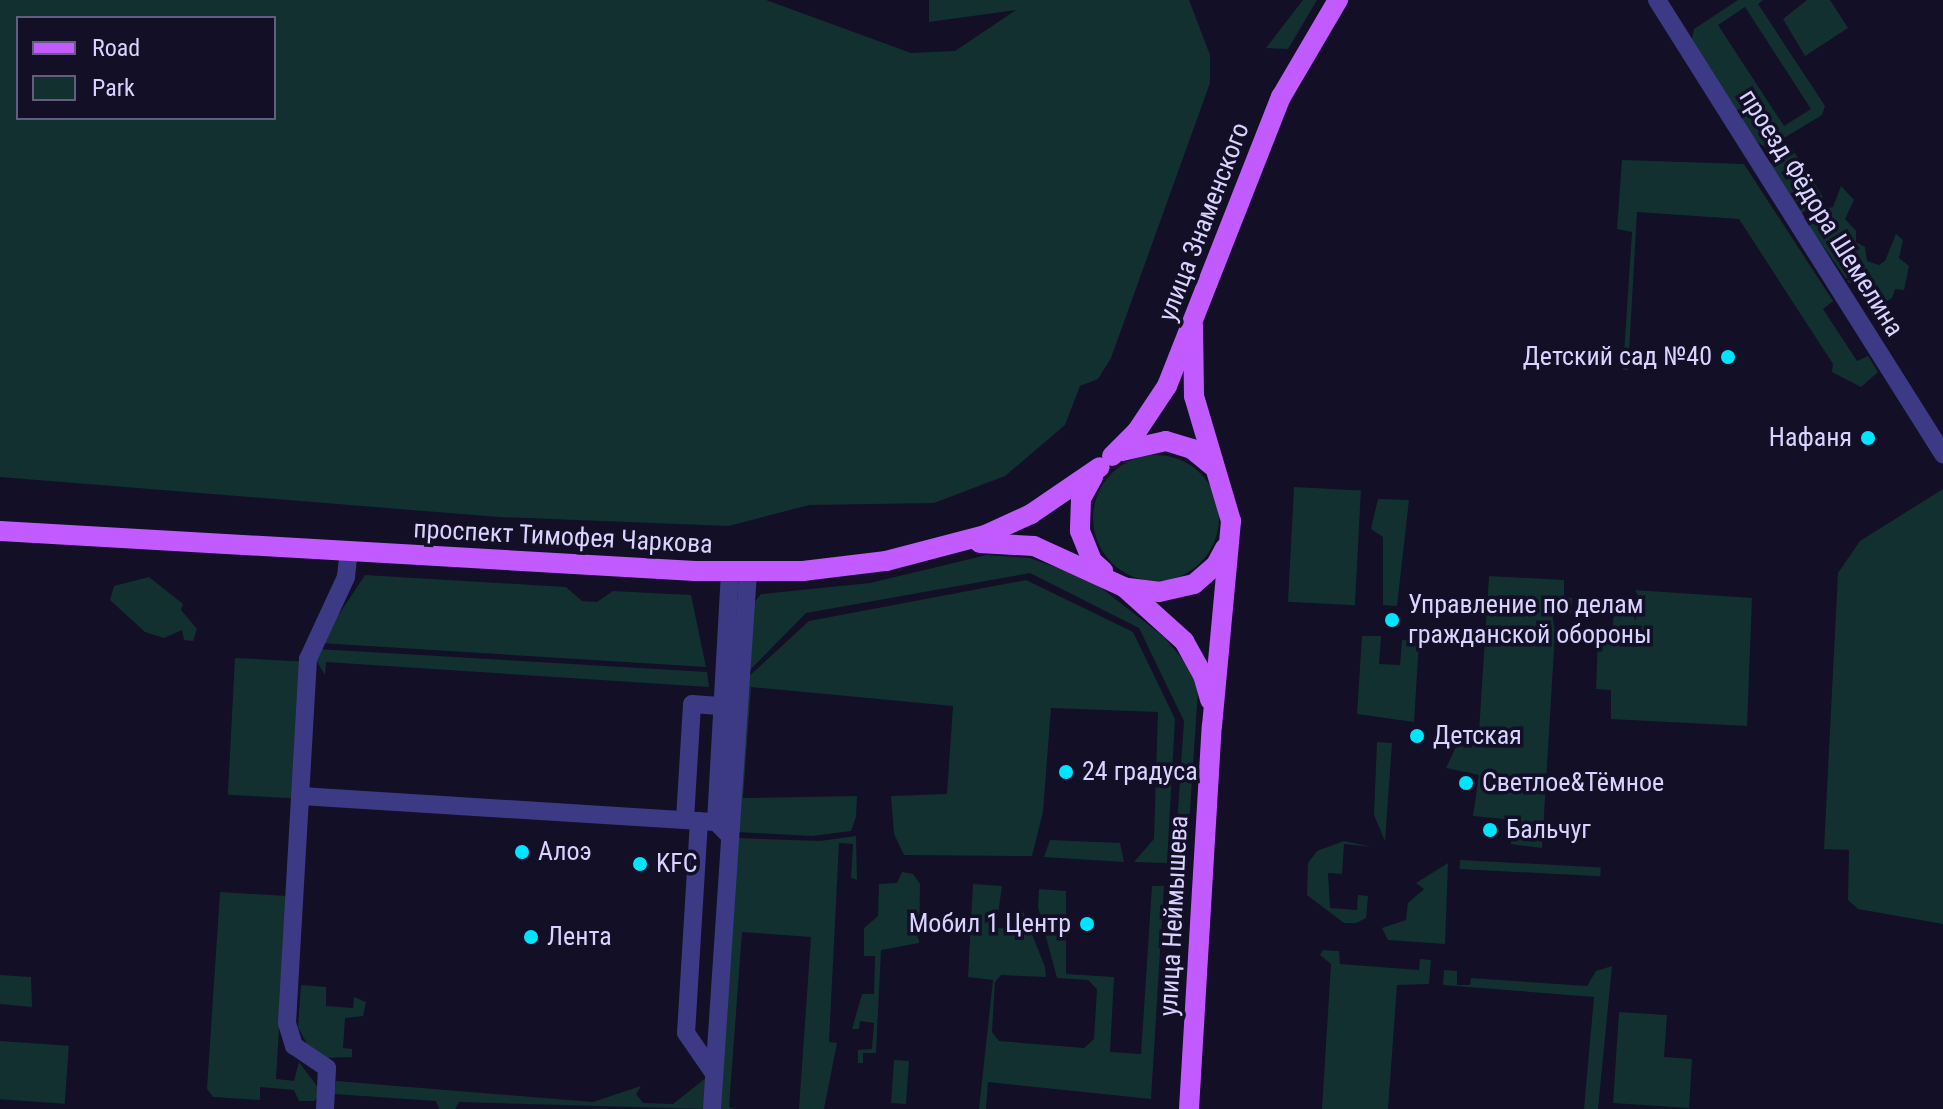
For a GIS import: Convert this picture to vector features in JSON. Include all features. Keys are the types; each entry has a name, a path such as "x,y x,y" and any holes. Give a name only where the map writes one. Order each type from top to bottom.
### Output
{"main road":[{"name":"улица Знаменского","path":"1106,462 1151,412 1193,326 1215,256 1270,123 1338,0"},
{"path":"1193,326 1194,396 1221,480 1231,531 1212,726"},
{"path":"1212,726 1208,688 1195,658 1168,623 1116,581 1084,545 1079,515 1087,485 1106,462 1146,442 1179,443 1204,457 1221,480"},
{"name":"проспект Тимофея Чаркова","path":"0,531 739,572 851,566 952,546 1031,514 1106,462"},
{"path":"952,546 993,541 1034,546 1116,581 1159,592 1194,584 1216,565 1231,531"},
{"name":"улица Неймышева","path":"1189,1109 1212,726"}],"street":[{"name":"проезд Фёдора Шемелина","path":"1657,0 1943,454"},
{"path":"325,1109 327,1068 294,1046 287,1023 310,646 346,577 349,550"},
{"path":"712,1109 712,824 739,572"},
{"path":"713,1072 686,1033 739,572"},
{"path":"712,824 692,704 723,706"},
{"path":"301,796 712,824"}],"green space":[{"path":"0,0 766,0 911,53 955,51 1016,10 929,22 929,0 1189,0 1210,55 1210,83 1111,358 1098,379 1080,386 1065,425 1005,476 934,503 809,505 729,526 499,517 0,477"},
{"path":"1303,0 1317,0 1288,49 1266,48"},
{"path":"1738,0 1763,0 1758,4 1825,106 1822,115 1767,148 1757,142 1692,39 1694,29","holes":["1745,7 1811,109 1784,126 1718,25"]},
{"path":"1807,0 1830,0 1848,28 1805,56 1783,19"},
{"path":"1791,147 1823,197 1797,217 1767,167"},
{"path":"1622,160 1744,164 1833,301 1823,309 1857,361 1868,356 1878,372 1861,387 1832,372 1833,364 1739,219 1637,212 1628,370 1623,370 1632,232 1617,229"},
{"path":"1841,186 1854,200 1845,219 1856,231 1856,242 1865,247 1867,261 1879,265 1885,261 1896,234 1903,240 1899,258 1909,266 1904,290 1895,289 1892,298 1869,311 1860,285 1849,283 1808,224 1810,213 1833,207"},
{"path":"1156,455 1180,460 1201,473 1214,494 1219,518 1214,542 1201,563 1180,576 1156,581 1132,576 1111,563 1098,542 1093,518 1098,494 1111,473 1132,460"},
{"path":"1294,487 1361,491 1355,605 1288,602"},
{"path":"1943,489 1943,924 1858,909 1848,900 1849,850 1824,849 1838,573 1860,541"},
{"path":"1378,499 1409,500 1397,606 1383,605 1383,537 1371,529"},
{"path":"987,555 1030,558 1091,580 1164,637 1194,673 1198,690 1187,856 1181,868 1174,870 1184,721 1139,628 1030,573 806,613 750,670 753,604 761,594 870,583"},
{"path":"365,575 566,587 582,601 597,602 613,591 691,595 706,667 320,643"},
{"path":"1489,576 1564,580 1564,597 1572,598 1571,613 1552,612 1555,633 1542,848 1511,844 1512,824 1504,819 1473,816 1479,775 1446,768 1463,732 1479,732"},
{"path":"149,577 183,604 181,610 197,629 193,641 184,640 182,630 164,638 145,632 110,600 114,586"},
{"path":"1026,580 1133,632 1175,719 1167,863 1134,862 1154,839 1158,712 1051,708 1043,812 1032,856 904,855 894,834 891,796 947,794 953,706 751,687 743,798 857,796 856,817 851,831 812,836 737,832 746,679 809,621"},
{"path":"1635,590 1752,598 1747,726 1611,719 1611,690 1596,689 1598,639 1612,639 1614,607 1644,607"},
{"path":"1362,636 1381,636 1379,664 1400,665 1402,640 1419,641 1414,722 1357,714"},
{"path":"318,649 707,672 709,687 326,662 325,675 316,660"},
{"path":"235,658 301,661 294,798 228,795"},
{"path":"1377,742 1392,743 1385,841 1374,815"},
{"path":"856,836 857,880 851,878 853,844 839,843 829,1042 837,1043 824,1109 799,1109 811,937 742,932 729,1107 734,1109 720,1109 737,838 820,841"},
{"path":"1050,840 1120,843 1124,862 1044,857"},
{"path":"1344,841 1372,847 1344,844 1342,874 1328,873 1330,908 1357,910 1358,895 1368,896 1366,918 1356,923 1344,923 1307,895 1308,863 1317,851"},
{"path":"1460,860 1601,867 1600,876 1460,869"},
{"path":"1448,863 1445,944 1388,940 1382,928 1406,920 1408,903 1424,889 1416,883"},
{"path":"902,872 913,874 920,884 919,943 881,950 876,1053 863,1053 863,1063 858,1063 858,1050 872,1049 874,1023 860,1021 859,1029 852,1029 862,994 874,994 875,956 864,956 864,928 878,916 879,884 897,883"},
{"path":"973,884 1002,886 996,928 1021,929 1022,909 1045,967 1046,977 1001,975 995,982 992,1032 999,1041 1084,1048 1094,1039 1097,989 1088,980 1057,978 1038,907 1039,889 1066,891 1066,974 1114,977 1110,1052 1141,1054 1152,886 1164,886 1151,1099 988,1082 986,1109 979,1109 993,980 968,977"},
{"path":"220,892 287,896 276,1079 294,1081 299,1062 322,1093 314,1101 299,1101 294,1090 260,1087 260,1100 213,1097 207,1089"},
{"path":"1323,950 1339,951 1340,964 1419,970 1420,959 1431,960 1429,984 1397,985 1388,1109 1322,1109 1331,964 1320,955"},
{"path":"1612,966 1598,1109 1584,1109 1594,997 1443,985 1444,970 1457,971 1457,985 1470,985 1471,978 1587,986 1596,971"},
{"path":"0,975 31,977 32,1007 0,1004"},
{"path":"301,985 326,987 326,1006 353,1008 354,997 366,1002 363,1016 345,1018 343,1048 352,1049 352,1057 326,1058 307,1044 298,1027"},
{"path":"1619,1012 1667,1015 1664,1057 1692,1059 1689,1108 1613,1103"},
{"path":"0,1041 69,1046 65,1104 0,1099"},
{"path":"894,1060 909,1061 906,1104 891,1103"},
{"path":"707,1077 706,1109 459,1102 455,1109 439,1109 436,1101 334,1094 336,1081 593,1102 641,1086 636,1094 643,1103 673,1104"}],"place":[{"name":"Детский сад №40","path":"1728,357"},
{"name":"Нафаня","path":"1868,438"},
{"name":"Управление по делам гражданской обороны","path":"1392,620"},
{"name":"Детская","path":"1417,736"},
{"name":"24 градуса","path":"1066,772"},
{"name":"Светлое&Тёмное","path":"1466,783"},
{"name":"Бальчуг","path":"1490,830"},
{"name":"Алоэ","path":"522,852"},
{"name":"KFC","path":"640,864"},
{"name":"Мобил 1 Центр","path":"1087,924"},
{"name":"Лента","path":"531,937"}]}
